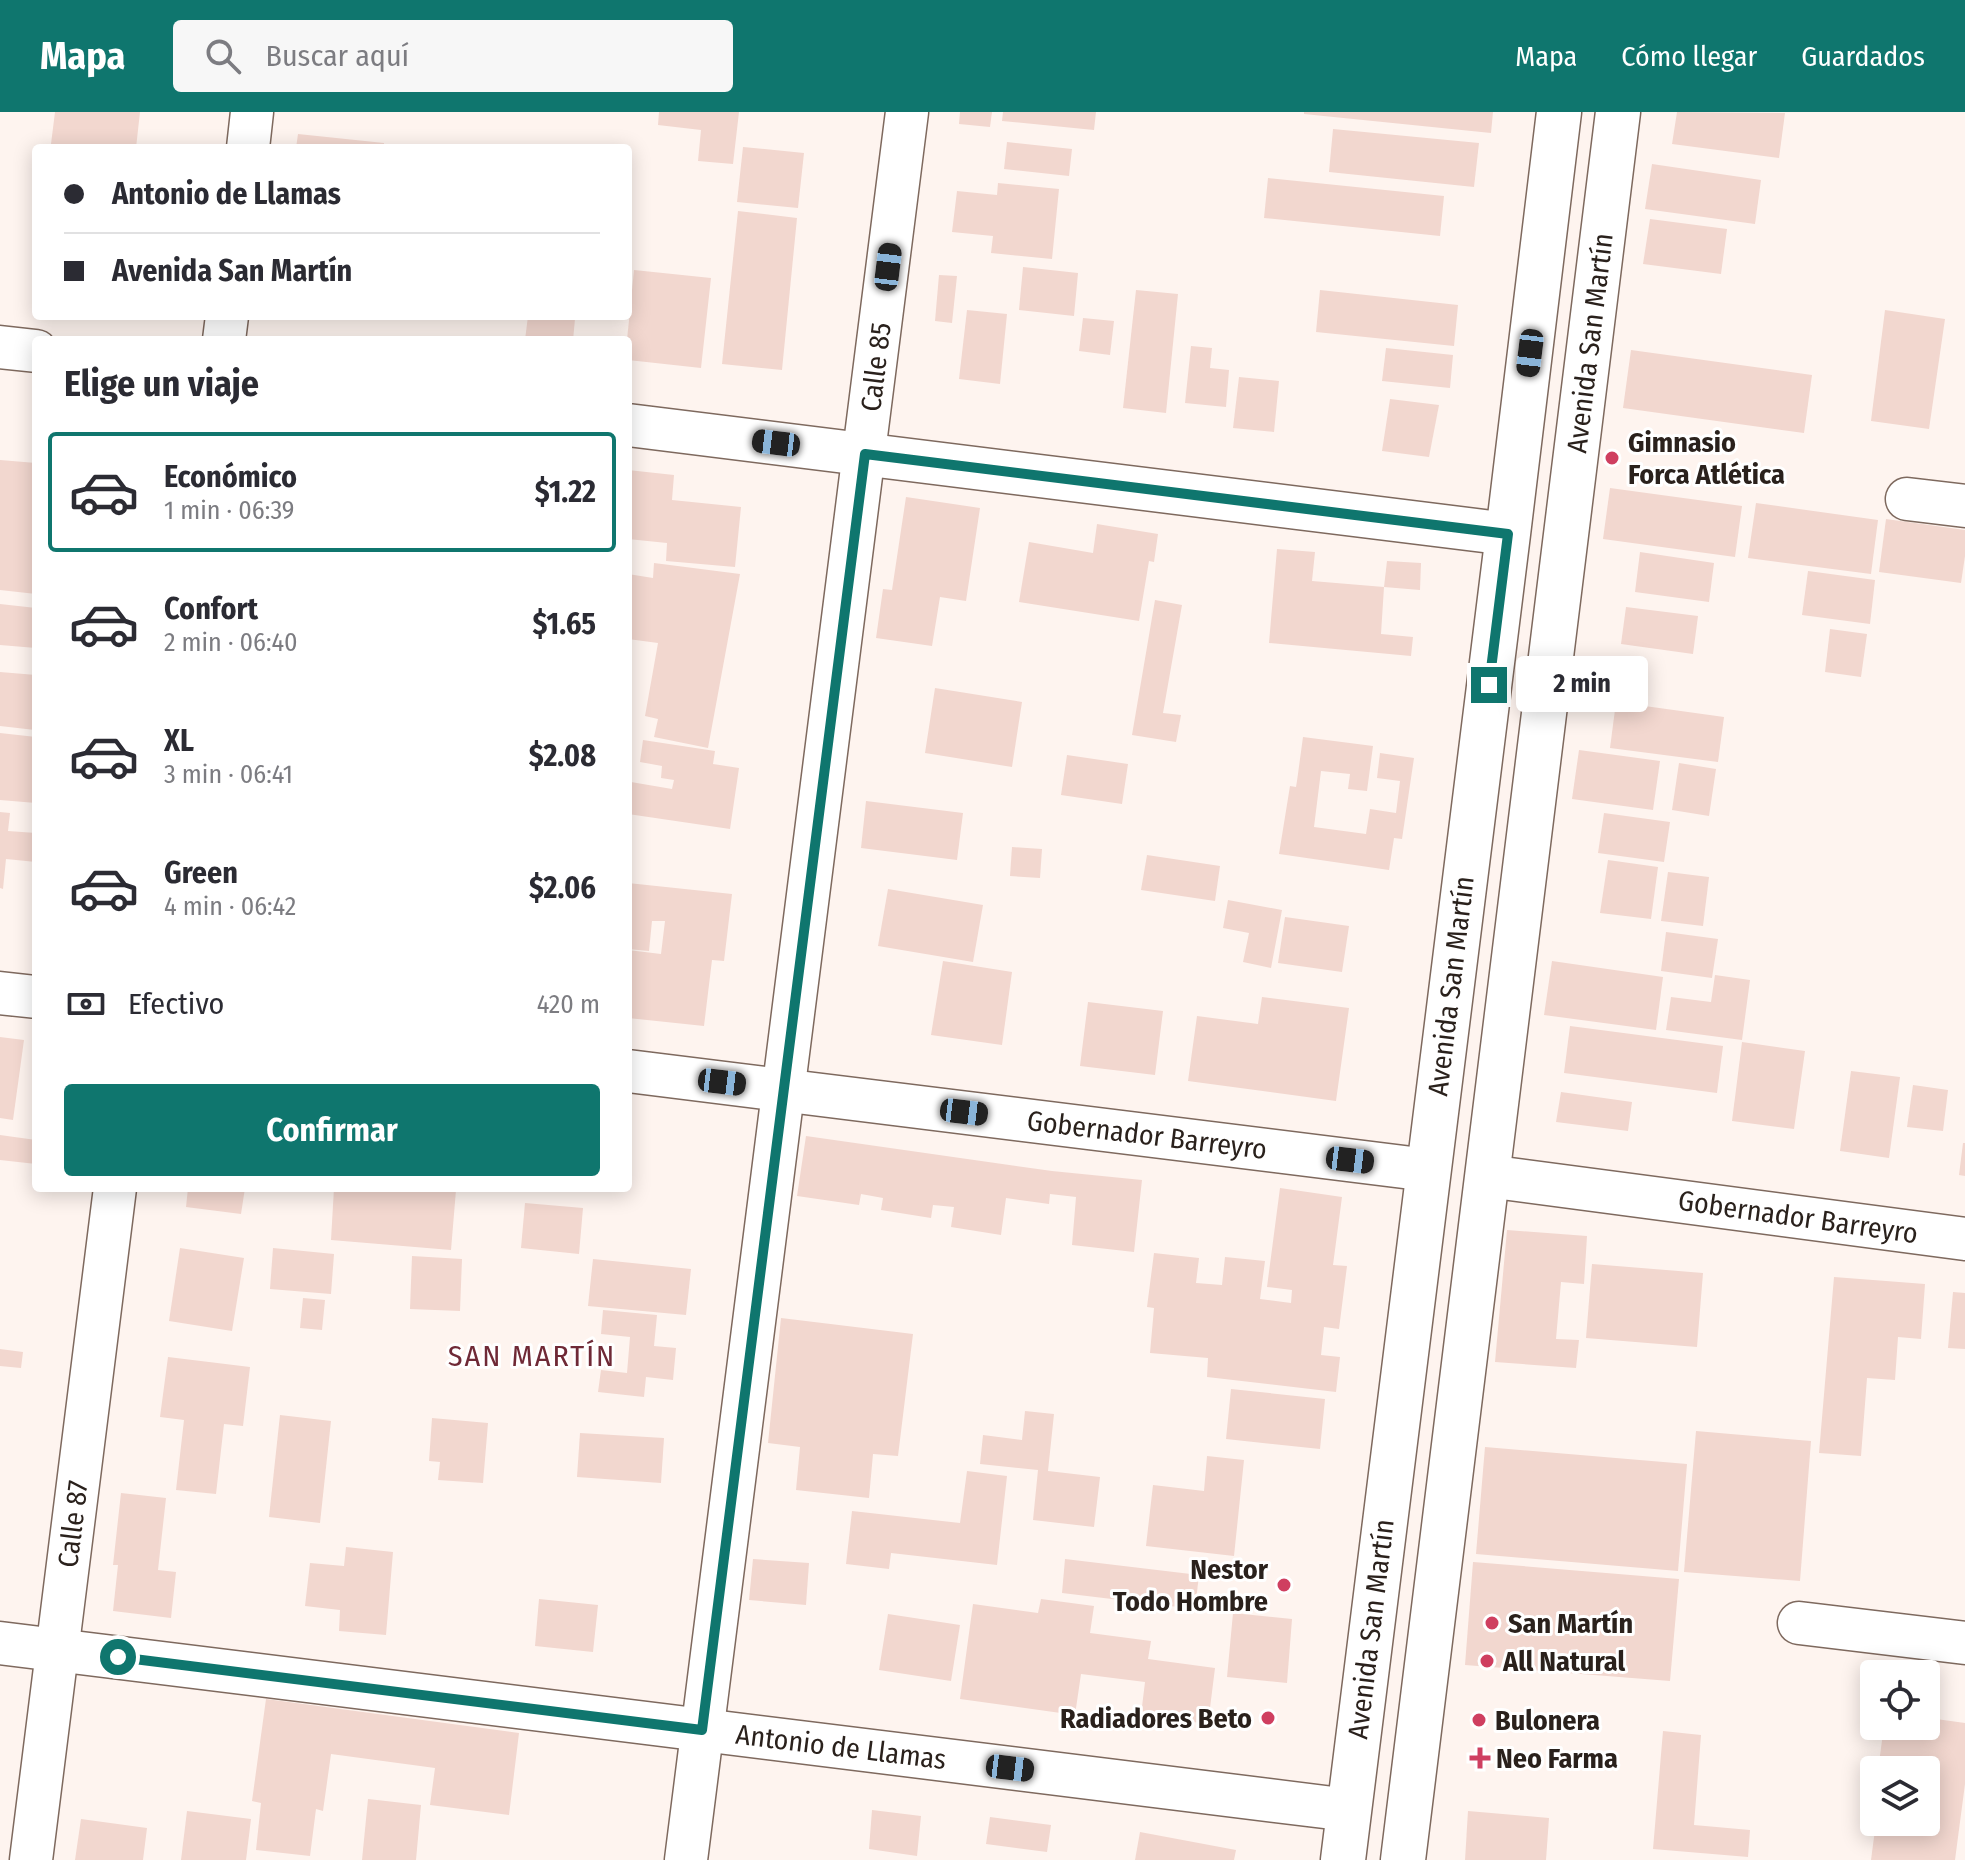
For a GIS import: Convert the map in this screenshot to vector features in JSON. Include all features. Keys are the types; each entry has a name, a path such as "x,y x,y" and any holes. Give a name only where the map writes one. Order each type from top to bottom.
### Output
{"main road":[{"name":"Avenida San Martín","path":"1343,1860 1559,112"},
{"name":"Avenida San Martín","path":"1403,1860 1618,112"}],"street":[{"path":"248,144 252,112"},
{"name":"Calle 85","path":"686,1860 907,112"},
{"path":"0,347 32,351"},
{"path":"632,425 1508,534"},
{"path":"1907,499 1965,506"},
{"path":"0,993 32,997"},
{"name":"Gobernador Barreyro","path":"632,1071 1428,1170"},
{"name":"Gobernador Barreyro","path":"1487,1176 1965,1239"},
{"name":"Calle 87","path":"31,1860 114,1192"},
{"path":"1799,1623 1965,1643"},
{"name":"Antonio de Llamas","path":"0,1643 1349,1810"}],"building":[{"path":"55,112 140,112 136,144 51,144"},
{"path":"659,112 739,112 733,164 698,161 701,130 658,125"},
{"path":"960,112 992,112 990,127 959,124"},
{"path":"1003,112 1096,112 1094,130 1002,121"},
{"path":"1304,112 1493,112 1491,133"},
{"path":"1677,112 1785,113 1779,158 1672,144"},
{"path":"1333,129 1479,143 1474,187 1329,172"},
{"path":"298,134 384,143 384,144 297,144"},
{"path":"1007,142 1072,149 1069,176 1004,169"},
{"path":"743,147 804,153 798,208 737,202"},
{"path":"1652,164 1761,180 1755,224 1645,209"},
{"path":"1268,178 1444,196 1440,236 1264,218"},
{"path":"998,183 1059,189 1052,259 991,253 993,236 952,232 957,191 997,195"},
{"path":"738,211 797,218 782,370 722,364"},
{"path":"1650,219 1727,229 1721,274 1643,264"},
{"path":"1023,267 1078,273 1074,316 1019,310"},
{"path":"634,270 711,278 701,368 632,360 632,336 627,336 629,320 632,320"},
{"path":"939,275 957,276 952,323 935,321"},
{"path":"1136,290 1178,294 1166,413 1123,408"},
{"path":"1320,290 1458,305 1454,346 1316,332"},
{"path":"967,310 1007,314 1000,384 959,379"},
{"path":"1885,310 1945,319 1929,429 1871,421"},
{"path":"1083,318 1114,321 1110,355 1079,351"},
{"path":"528,320 575,320 573,336 526,336"},
{"path":"1191,346 1212,348 1210,368 1229,370 1226,407 1185,403"},
{"path":"1386,348 1453,355 1450,388 1382,381"},
{"path":"1631,350 1812,375 1804,433 1623,408"},
{"path":"1239,377 1279,381 1274,432 1233,428"},
{"path":"1390,399 1439,405 1429,457 1382,451"},
{"path":"0,460 32,463 32,594 0,590"},
{"path":"632,470 674,475 672,500 741,507 735,567 666,561 667,543 632,539"},
{"path":"1610,488 1742,506 1735,557 1603,539"},
{"path":"906,497 980,508 966,601 940,597 932,646 876,638 883,589 892,590"},
{"path":"1756,503 1878,520 1871,574 1748,558"},
{"path":"1886,519 1965,530 1961,583 1879,572"},
{"path":"1097,524 1158,534 1154,562 1149,561 1139,621 1019,602 1029,542 1093,553"},
{"path":"1277,549 1315,552 1312,581 1384,587 1381,634 1413,637 1411,656 1269,643"},
{"path":"1640,552 1714,563 1709,602 1635,592"},
{"path":"1387,561 1421,563 1420,590 1384,587"},
{"path":"654,563 740,574 708,748 654,737 658,719 645,716 658,643 632,640 632,575 653,578"},
{"path":"1808,571 1875,580 1870,624 1802,615"},
{"path":"1155,600 1182,605 1163,713 1181,715 1176,742 1132,735"},
{"path":"0,604 32,608 32,648 0,645"},
{"path":"1626,607 1698,616 1693,654 1621,644"},
{"path":"1830,629 1867,634 1861,677 1825,672"},
{"path":"0,672 32,675 32,730 0,726"},
{"path":"935,688 1022,702 1012,767 925,753"},
{"path":"1616,702 1724,717 1718,762 1610,748"},
{"path":"0,733 32,737 32,803 0,800"},
{"path":"1303,737 1373,746 1367,791 1348,789 1350,774 1321,771 1314,827 1366,834 1370,809 1396,813 1400,781 1377,778 1380,753 1414,758 1402,839 1394,838 1389,870 1279,854 1290,786 1296,787"},
{"path":"643,740 715,751 713,764 739,768 730,829 632,815 632,782 672,789 674,780 661,778 662,766 640,762"},
{"path":"1579,750 1660,761 1653,810 1572,799"},
{"path":"1067,755 1128,764 1122,804 1061,795"},
{"path":"1679,763 1716,769 1709,816 1672,810"},
{"path":"866,801 963,813 957,860 861,848"},
{"path":"0,812 10,813 8,831 32,833 32,862 6,859 3,889 0,888"},
{"path":"1604,813 1670,822 1664,862 1598,853"},
{"path":"1012,847 1042,849 1040,878 1010,876"},
{"path":"1147,855 1220,866 1215,901 1141,890"},
{"path":"1608,860 1658,867 1651,919 1600,913"},
{"path":"1668,872 1709,877 1703,926 1661,921"},
{"path":"632,883 732,894 724,961 712,960 704,1026 632,1018 632,950 661,954 665,921 652,921 649,951 632,949"},
{"path":"888,889 983,905 973,962 878,946"},
{"path":"1228,900 1282,910 1271,968 1243,962 1249,933 1223,928"},
{"path":"1285,917 1349,926 1342,972 1278,963"},
{"path":"1666,932 1718,939 1712,978 1661,971"},
{"path":"943,961 1012,972 1002,1045 931,1035"},
{"path":"1552,961 1663,977 1656,1030 1544,1015"},
{"path":"1715,975 1750,980 1742,1040 1666,1030 1671,997 1711,1002"},
{"path":"1262,997 1349,1008 1336,1101 1188,1081 1197,1016 1258,1024"},
{"path":"1088,1002 1163,1011 1155,1075 1080,1066"},
{"path":"1570,1026 1723,1046 1717,1093 1564,1073"},
{"path":"0,1037 24,1040 13,1120 0,1118"},
{"path":"1742,1042 1805,1051 1794,1129 1732,1121"},
{"path":"1851,1071 1900,1077 1889,1158 1840,1151"},
{"path":"1913,1085 1948,1090 1943,1131 1907,1127"},
{"path":"1561,1092 1632,1102 1628,1131 1556,1122"},
{"path":"0,1135 32,1139 32,1164 0,1160"},
{"path":"806,1136 1052,1171 1142,1180 1134,1252 1072,1245 1076,1197 1050,1194 1049,1204 1006,1198 1001,1235 951,1227 954,1207 933,1205 931,1218 881,1210 883,1198 861,1194 859,1205 797,1196"},
{"path":"1965,1143 1965,1176 1959,1175"},
{"path":"1280,1188 1342,1197 1333,1265 1347,1266 1339,1329 1324,1327 1321,1355 1340,1357 1336,1392 1207,1377 1208,1358 1150,1353 1154,1308 1147,1307 1154,1253 1199,1258 1196,1283 1222,1285 1225,1257 1265,1261 1260,1299 1291,1303 1292,1290 1267,1287"},
{"path":"188,1192 244,1192 241,1214 186,1207"},
{"path":"334,1192 456,1192 451,1250 331,1240"},
{"path":"525,1203 583,1208 579,1254 521,1248"},
{"path":"1507,1230 1587,1236 1584,1284 1561,1282 1556,1339 1579,1340 1576,1368 1495,1362"},
{"path":"180,1248 244,1258 232,1331 169,1321"},
{"path":"273,1248 334,1254 331,1294 270,1289"},
{"path":"412,1256 462,1259 460,1311 410,1309"},
{"path":"593,1259 691,1269 686,1315 588,1306"},
{"path":"1592,1264 1703,1273 1697,1347 1586,1338"},
{"path":"1834,1277 1925,1284 1921,1339 1898,1337 1895,1380 1867,1378 1861,1456 1819,1453"},
{"path":"1953,1292 1965,1293 1965,1349 1948,1348"},
{"path":"303,1298 325,1300 322,1330 300,1328"},
{"path":"603,1310 657,1315 654,1346 676,1348 673,1380 646,1377 644,1397 598,1392 601,1370 627,1373 630,1337 601,1334"},
{"path":"781,1318 913,1334 898,1456 873,1454 869,1498 796,1490 800,1447 768,1443"},
{"path":"0,1349 23,1352 21,1368 0,1366"},
{"path":"168,1357 250,1367 243,1426 224,1424 216,1494 176,1490 184,1420 160,1417"},
{"path":"1231,1389 1325,1399 1320,1449 1226,1439"},
{"path":"1025,1411 1054,1414 1048,1471 1100,1477 1094,1527 1033,1520 1038,1470 980,1464 983,1435 1022,1440"},
{"path":"280,1415 331,1421 320,1523 269,1517"},
{"path":"432,1418 488,1423 483,1483 438,1480 440,1462 429,1461"},
{"path":"1696,1431 1811,1441 1800,1581 1684,1572"},
{"path":"580,1433 664,1438 661,1483 577,1477"},
{"path":"1485,1447 1687,1464 1678,1571 1476,1554"},
{"path":"1207,1456 1244,1460 1234,1556 1146,1546 1153,1485 1204,1491"},
{"path":"967,1471 1007,1476 997,1565 891,1553 889,1569 846,1564 852,1511 960,1523"},
{"path":"121,1493 166,1498 158,1570 176,1572 171,1618 113,1611 118,1565 113,1565"},
{"path":"346,1547 393,1552 386,1635 339,1631 340,1610 305,1606 310,1563 344,1566"},
{"path":"753,1559 809,1563 806,1605 749,1600"},
{"path":"1065,1559 1199,1575 1195,1609 1062,1593"},
{"path":"1473,1562 1679,1579 1670,1681 1465,1665"},
{"path":"539,1599 598,1605 593,1652 535,1646"},
{"path":"1041,1599 1094,1606 1090,1633 1151,1641 1148,1659 1215,1668 1208,1724 1141,1715 1145,1682 1081,1674 1075,1715 960,1699 973,1604 1038,1613"},
{"path":"1233,1613 1292,1619 1287,1683 1227,1677"},
{"path":"888,1614 960,1625 951,1681 879,1670"},
{"path":"266,1699 519,1733 509,1815 430,1805 435,1768 331,1754 323,1811 316,1809 310,1856 256,1850 261,1803 252,1801"},
{"path":"1940,1720 1965,1723 1965,1784 1955,1860 1871,1860 1874,1836 1940,1836 1940,1756 1880,1756 1882,1740 1940,1740"},
{"path":"1663,1731 1701,1735 1694,1825 1750,1830 1748,1857 1653,1849"},
{"path":"368,1799 421,1805 416,1860 362,1860"},
{"path":"872,1810 921,1816 917,1856 869,1849"},
{"path":"187,1811 251,1819 246,1860 181,1860"},
{"path":"1468,1811 1549,1818 1546,1860 1465,1860"},
{"path":"990,1817 1051,1825 1047,1852 986,1844"},
{"path":"81,1819 147,1828 143,1860 75,1860"},
{"path":"1140,1832 1236,1850 1234,1860 1135,1860"}],"place":[{"name":"Gimnasio Forca Atlética","path":"1612,458"},
{"name":"Nestor Todo Hombre","path":"1284,1585"},
{"name":"San Martín","path":"1492,1623"},
{"name":"All Natural","path":"1487,1661"},
{"name":"Radiadores Beto","path":"1268,1718"},
{"name":"Bulonera","path":"1479,1720"},
{"name":"Neo Farma","path":"1480,1758"}],"district":[{"name":"SAN MARTÍN","path":"532,1356"}],"route":[{"path":"118,1657 702,1730 865,454 1508,534 1489,685"}]}
